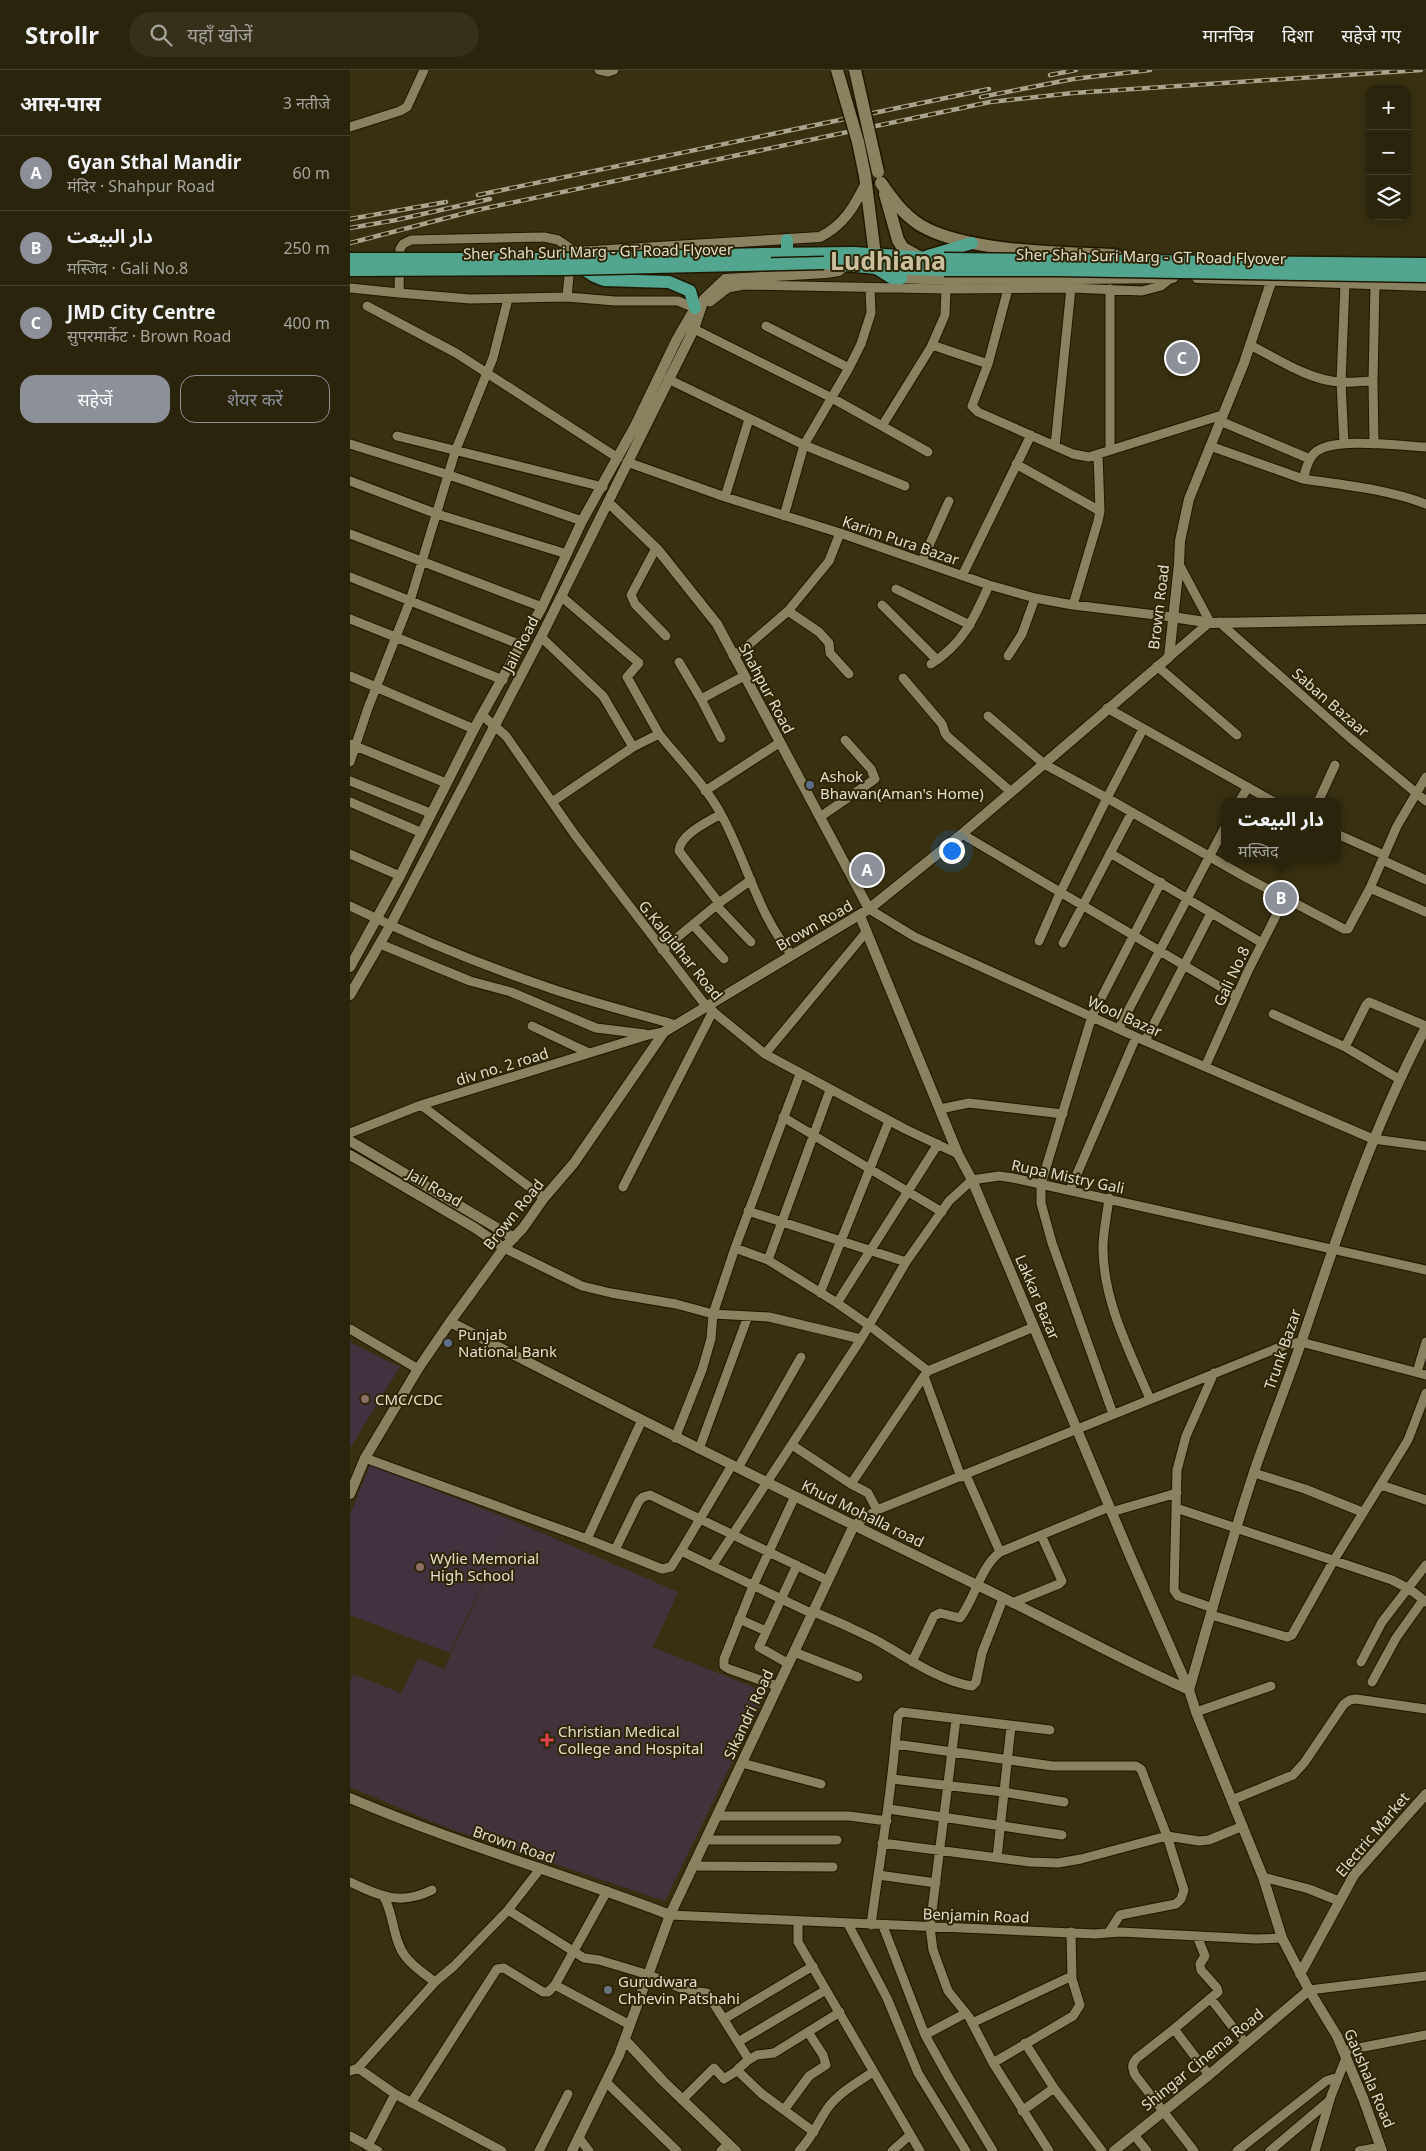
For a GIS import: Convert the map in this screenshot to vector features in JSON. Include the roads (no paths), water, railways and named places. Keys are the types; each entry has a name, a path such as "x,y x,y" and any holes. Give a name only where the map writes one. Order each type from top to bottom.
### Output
{"main road":[{"path":"837,70 858,142 866,183 876,268 892,278 901,278"},
{"path":"855,70 881,184 894,256"},
{"path":"881,184 896,204 919,224 934,232 972,243 1089,254 1164,256"},
{"path":"881,184 898,240 903,248 921,258 972,243"},
{"name":"Sher Shah Suri Marg - GT Road Flyover","path":"350,259 568,259 787,247 921,258 1426,264"},
{"name":"Sher Shah Suri Marg - GT Road Flyover","path":"350,270 816,263 876,268 1426,276"},
{"path":"583,268 604,280 669,282 680,285 690,291 697,302"}],"street":[{"path":"350,127 407,107 424,70"},
{"path":"599,70 608,72 614,70"},
{"path":"400,293 400,248 411,240 550,237 558,240 573,254 787,247 820,237 836,229 856,203 866,183"},
{"path":"567,297 573,254"},
{"path":"1164,256 1426,259"},
{"path":"350,288 470,299 567,297 697,302 710,302 728,288 744,285 946,289 1152,289 1166,284 1171,278 1173,269 1164,256"},
{"name":"Brown Road","path":"350,1494 365,1458 418,1369 504,1248 523,1228 544,1198 574,1163 664,1032 710,1009 792,955 860,916 962,834 1107,708 1169,657 1180,542 1189,499 1250,345 1271,282 1274,258"},
{"path":"697,302 726,279 826,273 839,271 846,264"},
{"path":"901,278 947,280 1171,278 1426,286"},
{"path":"1344,444 1341,382 1345,283"},
{"path":"1374,444 1375,284"},
{"path":"784,516 804,445 849,368 868,326 870,288"},
{"path":"1055,446 1071,288"},
{"path":"882,426 932,345 945,315 947,306 946,289"},
{"path":"1008,289 988,364 974,400 973,409 1055,446 1083,456 1098,455 1221,418 1310,459"},
{"path":"1110,290 1110,450"},
{"path":"350,762 353,745 410,601 456,452 493,358 508,299"},
{"name":"Jail Road","path":"350,967 400,876 420,832 474,729 542,607 582,521 603,487 623,460 694,330 697,302"},
{"name":"Jail Road","path":"352,989 390,926 494,724 542,637 608,502 623,460 677,339 697,302"},
{"name":"Karim Pura Bazar","path":"367,306 456,354 623,460 725,497 840,533 989,585 1035,598 1172,617"},
{"path":"766,326 849,368"},
{"path":"694,330 832,398 928,452"},
{"path":"932,345 988,364"},
{"path":"1250,345 1302,371 1327,380 1341,382 1373,381"},
{"path":"668,379 804,445 905,486"},
{"path":"725,497 749,419"},
{"path":"962,576 1031,435"},
{"path":"397,436 603,487"},
{"path":"350,444 582,521"},
{"path":"1303,479 1310,459 1316,451 1333,444 1374,444 1426,448"},
{"path":"1210,446 1303,479 1387,492 1426,504"},
{"path":"1073,604 1096,531 1100,511 1098,455"},
{"path":"1016,464 1100,511"},
{"path":"350,481 437,514 567,554"},
{"name":"Shahpur Road","path":"608,502 656,548 717,624 869,909"},
{"path":"922,561 949,502"},
{"path":"733,656 788,611 829,561 840,533"},
{"path":"350,534 542,607"},
{"path":"656,548 631,595 636,604 666,636"},
{"path":"1179,564 1214,622"},
{"path":"350,577 521,646"},
{"path":"882,605 934,662 956,644 970,625 989,585"},
{"path":"896,589 970,625"},
{"path":"562,597 638,662 638,666 627,677 659,734 721,814 772,929 792,955"},
{"path":"1008,656 1022,634 1035,598"},
{"path":"788,611 819,632 828,643 830,653 849,674"},
{"path":"1172,617 1214,622 1426,618"},
{"path":"350,619 503,680"},
{"path":"1169,657 1214,622"},
{"name":"Saban Bazaar","path":"1214,622 1426,801"},
{"path":"542,637 603,696 634,747"},
{"path":"679,662 721,738"},
{"path":"1157,666 1237,735"},
{"path":"350,676 474,729"},
{"path":"701,699 744,676"},
{"path":"904,678 942,724 944,733 1010,791"},
{"path":"1107,708 1267,798"},
{"name":"G.Kalgidhar Road","path":"482,715 506,736 586,851 710,1009 766,1054 800,1074 889,1121 958,1154"},
{"path":"988,716 1044,764 1208,856 1346,930 1350,927 1370,888 1400,819 1426,777"},
{"path":"1039,942 1060,893 1143,729"},
{"path":"552,802 634,747 659,734"},
{"path":"820,817 873,782 875,778 871,769 845,740"},
{"path":"705,791 779,742"},
{"path":"353,745 446,782"},
{"path":"1320,798 1335,765"},
{"path":"350,780 430,813"},
{"path":"1241,798 1248,787"},
{"path":"350,802 420,832"},
{"path":"1063,943 1132,812"},
{"path":"721,814 686,837 679,851 718,904 751,942"},
{"path":"962,834 1236,996"},
{"path":"1119,1028 1221,834"},
{"path":"1341,836 1426,880"},
{"path":"1110,853 1262,943"},
{"path":"350,854 400,876"},
{"path":"662,950 718,904 751,880"},
{"path":"1113,1414 1052,1242 1040,1203 1041,1184 1092,1016 1160,882"},
{"path":"1370,888 1426,912"},
{"name":"Gali No.8","path":"1205,1067 1236,996 1285,898"},
{"path":"350,906 390,926 542,986 676,1025"},
{"name":"Wool Bazar","path":"869,909 915,937 1145,1041 1373,1139 1426,1146"},
{"path":"1145,1041 1211,913"},
{"name":"Lakkar Bazar","path":"860,916 958,1154 972,1180 1110,1509 1189,1690"},
{"path":"693,925 724,959"},
{"path":"766,1054 866,932"},
{"path":"380,944 470,981 511,992 596,1028 648,1035"},
{"path":"1345,1047 1369,1002 1426,1027"},
{"path":"623,1187 710,1009"},
{"path":"1273,1014 1345,1047 1399,1079"},
{"path":"532,1026 589,1053"},
{"name":"Trunk Bazar","path":"1189,1690 1254,1473 1332,1249 1373,1139 1399,1079 1426,1027"},
{"name":"div no. 2 road","path":"350,1133 421,1105 648,1035 664,1032"},
{"path":"1070,1190 1136,1037"},
{"path":"675,1438 702,1370 711,1340 713,1314 748,1210 800,1074"},
{"path":"768,1260 830,1090"},
{"path":"940,1109 969,1103 1063,1114"},
{"path":"421,1105 544,1198"},
{"path":"783,1117 942,1212"},
{"path":"820,1293 889,1121"},
{"path":"350,1141 514,1238"},
{"path":"837,1303 938,1144"},
{"name":"Jail Road","path":"350,1154 476,1228 504,1248"},
{"name":"Rupa Mistry Gali","path":"972,1180 999,1176 1041,1184 1426,1270"},
{"path":"712,1566 870,1326 906,1262 949,1200 972,1180"},
{"path":"1110,1198 1103,1249 1108,1290 1121,1330 1150,1399"},
{"path":"748,1210 840,1242 906,1262"},
{"path":"504,1248 582,1286 676,1304 713,1314 769,1317 861,1340"},
{"path":"735,1248 768,1260 837,1303 870,1326 926,1374 963,1476 1000,1552"},
{"path":"698,1449 748,1316"},
{"name":"Khud Mohalla road","path":"450,1322 675,1438 1189,1690"},
{"path":"851,1484 926,1374 1034,1327"},
{"path":"350,1329 418,1369"},
{"path":"854,1525 877,1510 1267,1351 1301,1342 1422,1374 1426,1342"},
{"path":"365,1458 587,1539 665,1570 671,1567 801,1358"},
{"path":"1214,1372 1184,1443 1177,1470 1174,1590 1178,1596 1212,1611 1288,1637 1362,1512 1408,1440 1426,1393"},
{"path":"587,1539 642,1420"},
{"path":"792,1446 868,1493 877,1510"},
{"path":"1254,1473 1305,1489 1362,1512"},
{"path":"1380,1485 1426,1500"},
{"path":"912,1662 934,1616 940,1613 960,1618 989,1562 1000,1552 1110,1509 1177,1493"},
{"path":"615,1550 643,1497 646,1495 654,1496 827,1580"},
{"path":"777,1686 724,1666 724,1659 753,1586 795,1496"},
{"path":"1176,1508 1392,1580 1408,1588 1424,1601 1396,1638 1372,1682"},
{"name":"Sikandri Road","path":"572,2151 607,2083 625,2040 670,1915 854,1525"},
{"path":"681,1551 781,1599 874,1639 912,1662 948,1679 973,1686 976,1682 982,1652 1008,1601 1059,1584 1062,1580 1041,1535"},
{"path":"789,1664 760,1649 759,1645 797,1565"},
{"path":"1361,1662 1382,1622 1426,1565"},
{"path":"739,1620 766,1631"},
{"path":"794,1652 858,1678"},
{"path":"1189,1690 1196,1712 1271,1686"},
{"path":"1232,1800 1293,1775 1304,1763 1344,1704 1350,1700 1356,1698 1426,1708"},
{"path":"872,1924 882,1843 889,1809 898,1716 902,1712 1050,1730"},
{"name":"Gaushala Road","path":"1196,1712 1264,1877 1282,1938 1300,1974 1327,2018 1364,2098 1382,2149"},
{"path":"956,1719 930,1927 933,1950 948,1991 966,2013 992,2063 1049,2151"},
{"path":"996,1858 1011,1726"},
{"path":"895,1744 1066,1767 1139,1767 1144,1772 1184,1890 1181,1899 1176,1904 1120,1915 1109,1932"},
{"path":"742,1764 821,1784"},
{"path":"892,1779 1003,1792 1064,1802"},
{"name":"Electric Market","path":"1300,1974 1354,1875 1426,1794"},
{"name":"Brown Road","path":"350,1798 425,1830 607,1891 670,1915"},
{"path":"889,1809 945,1819 1000,1825 1062,1835"},
{"path":"718,1816 849,1816 887,1821"},
{"path":"882,1843 996,1858 1058,1863 1167,1836 1204,1841 1214,1839 1243,1826"},
{"path":"706,1840 837,1840"},
{"path":"693,1866 834,1867"},
{"path":"502,2151 411,2103 354,2070 435,1982 508,1910 540,1869"},
{"path":"878,1875 936,1883"},
{"path":"1264,1877 1308,1889 1339,1901"},
{"path":"350,1882 384,1897 402,1899 420,1896 432,1890"},
{"path":"411,2103 497,1969 504,1968 543,1992 548,1992 574,1952 607,1891"},
{"path":"384,1897 391,1912 403,1955 411,1964 435,1982"},
{"path":"508,1910 587,1960 599,1960 649,1975 688,1991 708,1993 747,2056 747,2061"},
{"name":"Benjamin Road","path":"670,1915 1095,1934 1109,1932 1282,1938"},
{"path":"798,1921 798,1942 920,2151"},
{"path":"848,1924 887,1998 918,2073 966,2151"},
{"path":"883,1926 925,2035 994,2151"},
{"path":"992,2063 1073,2016 1077,2011 1080,2005 1072,1976 1071,1932"},
{"path":"1194,2151 1135,2075 1132,2063 1211,1999 1218,1991 1201,1970 1200,1964 1205,1956 1197,1936"},
{"path":"724,2019 813,1966"},
{"path":"972,2023 1072,1976"},
{"path":"1309,1990 1426,1976"},
{"path":"554,1985 630,2025"},
{"path":"738,2042 826,1990"},
{"name":"Shingar Cinema Road","path":"1114,2151 1210,2074 1309,1990"},
{"path":"1211,1999 1246,2044"},
{"path":"682,2100 714,2068 724,2079 757,2055 774,2053 840,2012"},
{"path":"925,2035 966,2013"},
{"path":"1174,2029 1210,2074"},
{"path":"784,2110 809,2076 826,2065 825,2060 808,2032"},
{"path":"1315,2151 1344,2055 1426,2035"},
{"path":"625,2040 728,2149"},
{"path":"1024,2043 1054,2088 1102,2151"},
{"path":"738,2070 762,2094 814,2132"},
{"path":"798,2151 814,2132 833,2101 873,2072"},
{"path":"1237,2151 1326,2081 1338,2077"},
{"path":"607,2083 677,2151"},
{"path":"1022,2111 1054,2088"},
{"path":"368,2146 395,2094"},
{"path":"539,2151 568,2094"},
{"path":"1270,2151 1329,2101"},
{"path":"892,2151 910,2135"},
{"path":"1134,2135 1147,2151"},
{"path":"350,2136 378,2151"},
{"path":"579,2138 589,2151"},
{"path":"1359,2151 1382,2149"}],"railway":[{"path":"1050,75 1076,70"},
{"path":"981,97 1073,79 1150,70"},
{"path":"350,243 477,210 990,102 1073,93 1421,70"},
{"path":"478,195 989,89"},
{"path":"350,228 490,199"},
{"path":"350,219 446,202"}],"place":[{"name":"JMD City Centre","path":"1182,358"},
{"name":"Ashok Bhawan(Aman's Home)","path":"810,785"},
{"name":"Gyan Sthal Mandir","path":"867,870"},
{"name":"دار البیعت","path":"1281,898"},
{"name":"Punjab National Bank","path":"448,1343"},
{"name":"CMC/CDC","path":"365,1399"},
{"name":"Wylie Memorial High School","path":"420,1567"},
{"name":"Christian Medical College and Hospital","path":"547,1740"},
{"name":"Gurudwara Chhevin Patshahi","path":"608,1990"}],"district":[{"name":"Ludhiana","path":"888,260"}]}
